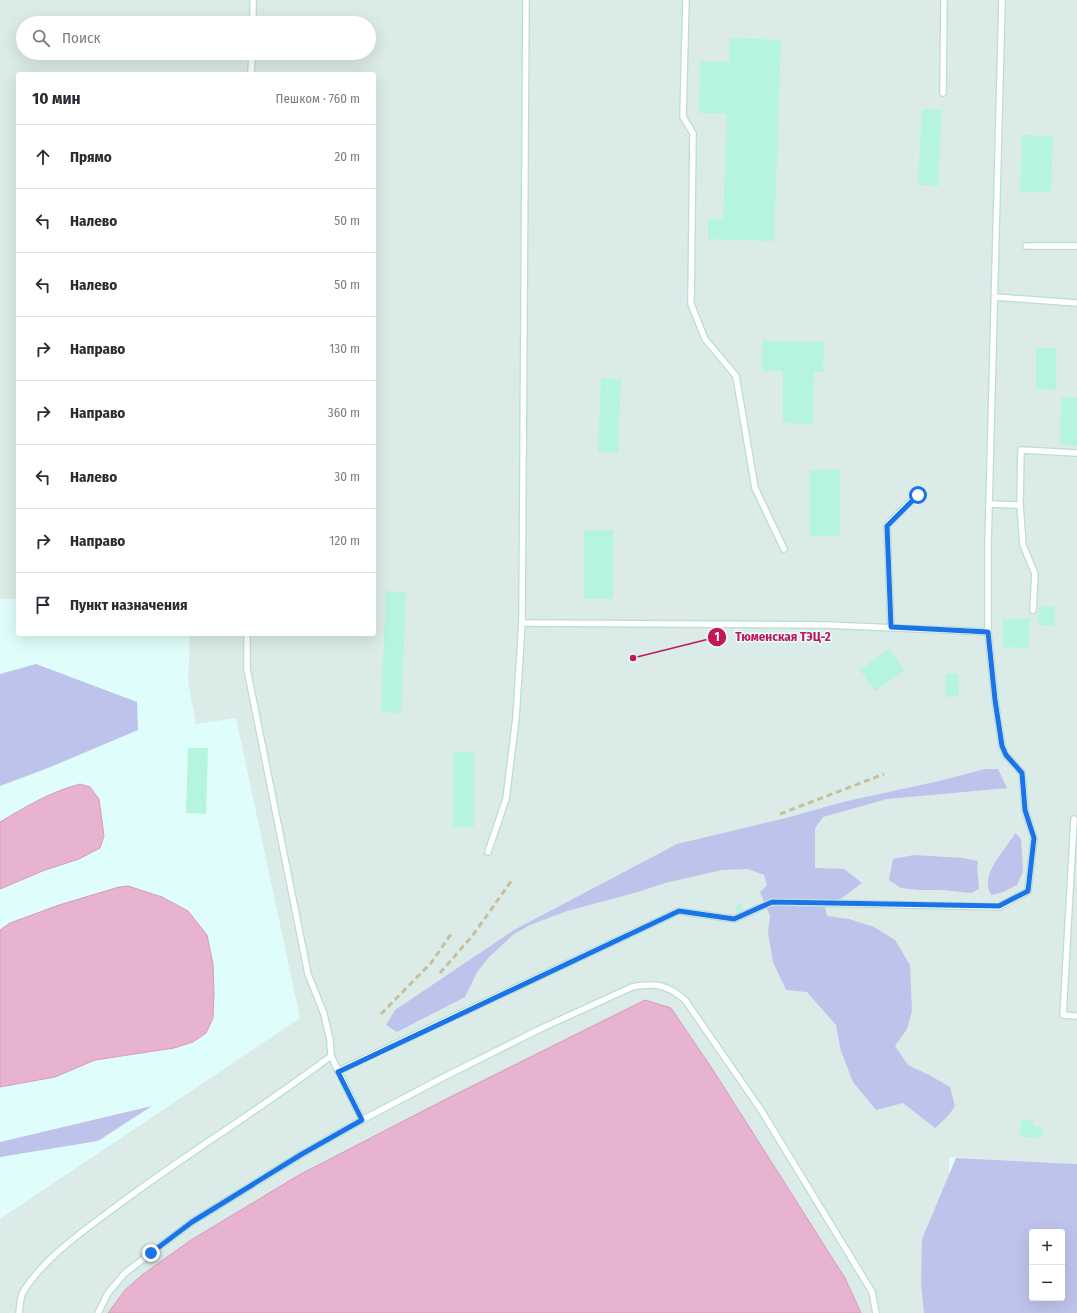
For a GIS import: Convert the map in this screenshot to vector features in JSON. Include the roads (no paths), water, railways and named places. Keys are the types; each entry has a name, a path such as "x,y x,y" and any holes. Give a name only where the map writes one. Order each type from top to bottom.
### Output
{"lane":[{"path":"253,0 253,16"},
{"path":"488,852 506,799 516,718 522,623 526,0"},
{"path":"686,0 683,117 693,133 691,304 705,339 736,376 754,488 784,549"},
{"path":"943,93 944,0"},
{"path":"338,1072 679,911 734,919 772,902 999,906 1028,891 1034,838 1025,810 1022,773 1006,755 1002,746 995,700 988,632 1002,0"},
{"path":"252,60 252,72"},
{"path":"1026,246 1077,246"},
{"path":"995,297 1077,303"},
{"path":"1033,610 1034,574 1023,545 1020,505 1021,450 1077,453"},
{"path":"891,627 887,526 918,495"},
{"path":"990,504 1020,505"},
{"path":"522,623 891,627 988,632"},
{"path":"248,636 247,669 308,974 324,1014 330,1040 330,1056 362,1120"},
{"path":"1074,820 1063,1015 1077,1016"},
{"path":"98,1313 108,1293 125,1272 192,1222 302,1154 362,1120 540,1029 624,990 646,985 660,985 674,991 685,1000 761,1110 872,1292 876,1313"},
{"path":"19,1313 22,1294 39,1272 76,1236 152,1179 288,1088 330,1056"}],"railway":[{"path":"780,814 884,774"},
{"path":"440,973 473,935 512,880"},
{"path":"381,1014 431,963 451,934"}],"place":[{"name":"Тюменская ТЭЦ-2","path":"633,658"}]}
